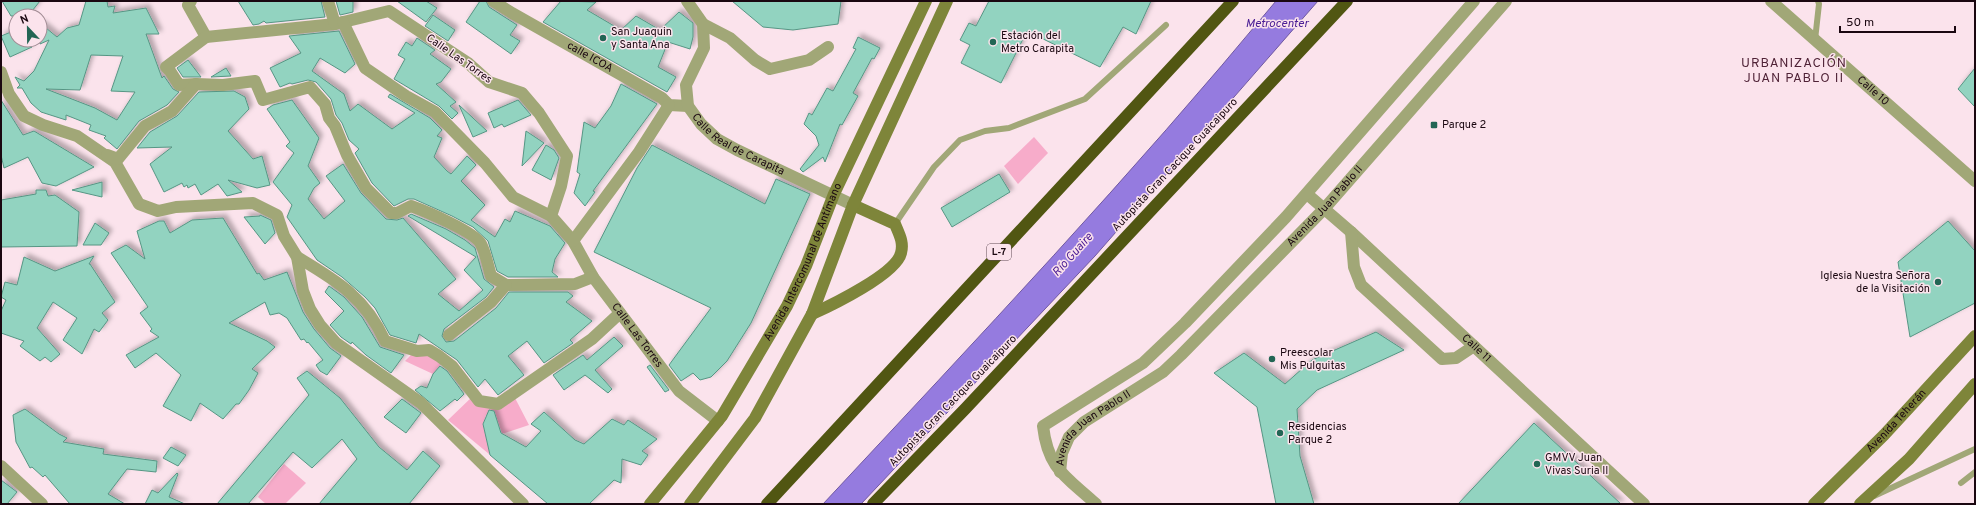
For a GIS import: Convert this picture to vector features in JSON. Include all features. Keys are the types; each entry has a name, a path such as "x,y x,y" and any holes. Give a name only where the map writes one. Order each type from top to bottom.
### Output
{"highway":[{"name":"L-7","path":"767,504 1233,1"},
{"name":"Autopista Gran Cacique Guaicaipuro","path":"873,504 966,408 1347,1"}],"main road":[{"name":"Avenida Intercomunal de Antímano","path":"650,504 718,422 787,306 806,266 834,194 926,1"},
{"name":"Avenida Intercomunal de Antímano","path":"690,504 755,418 812,314 853,205 947,1"},
{"path":"812,314 842,301 890,270 897,263 901,253 902,242 895,224 853,205"},
{"name":"Avenida Teherán","path":"1814,504 1884,435 1975,336"},
{"path":"1862,503 1909,459 1975,384"}],"street":[{"path":"190,1 188,5 206,37 166,67 178,85 223,85 255,81 263,100 288,95 310,87 325,104 329,118 335,126 347,155 366,188 391,213 397,213 411,206 429,212 454,224 481,242 491,276 506,285 575,284 593,277"},
{"path":"328,1 331,16 339,23 365,68 406,96 435,112 480,158 513,196 551,216"},
{"name":"calle ICOA","path":"493,1 662,98 669,105"},
{"path":"688,1 704,24 730,38 755,60 770,69 809,60 828,47"},
{"name":"Avenida Juan Pablo II","path":"1060,472 1048,452 1043,426 1143,363 1184,323 1307,194 1474,1"},
{"name":"Avenida Juan Pablo II","path":"1060,472 1062,453 1069,437 1084,422 1163,372 1324,209 1506,1"},
{"name":"Calle 10","path":"1771,1 1975,181"},
{"name":"Calle Las Torres","path":"206,37 339,23 392,6 468,63 489,82 522,93 539,113 567,156 561,186 551,216 573,241 593,277 679,391 718,422"},
{"name":"Calle Real de Carapita","path":"704,24 704,48 686,85 688,106 701,124 717,140 834,194 853,205"},
{"path":"1,72 9,94 24,116 43,125 77,136 115,162 139,204 158,210 184,206 253,203 277,215 284,236 298,257 338,282 368,309 385,341 417,351 428,350 439,356 452,366 479,401 498,404 592,339 620,314"},
{"path":"100,152 118,158 145,126 172,111 196,84"},
{"path":"573,241 639,152 669,105 688,106"},
{"name":"Calle 11","path":"1307,194 1351,232 1644,504"},
{"path":"1351,232 1354,267 1361,285 1442,359 1456,358 1474,346"},
{"path":"298,257 303,291 310,309 320,325 336,344 421,403 523,504"},
{"path":"449,335 491,302 506,285"},
{"path":"1,466 42,504"},
{"path":"1060,472 1091,502"}],"lane":[{"path":"1815,40 1820,4 1818,1"},
{"path":"895,224 934,167 960,140 985,131 1009,128 1085,99 1166,25"},
{"path":"1862,503 1975,449"},
{"path":"1961,484 1975,472"}],"shaded area":[{"path":"1034,137 1048,153 1018,184 1004,166"},
{"path":"418,348 445,360 433,374 405,361"},
{"path":"473,396 479,401 515,398 529,425 502,434 489,454 448,420","holes":["494,413 502,434 487,440 483,424 486,415"]},
{"path":"284,464 306,483 285,504 266,504 258,497"}],"water":[{"name":"Metrocenter","path":"1276,1 1318,1 1095,256 861,504 823,504 1110,193 1222,66"}],"building":[{"path":"2,1 40,1 34,8 8,8 8,11"},
{"path":"86,1 107,1 108,7 115,6 113,13 146,8 159,34 146,34 162,78 164,76 173,89 179,92 167,105 139,121 117,149 104,138 106,136 89,130 91,125 66,115 66,120 41,112 31,103 22,88 17,88 20,85 15,77 24,81 34,71 45,48 48,48 48,30 57,37 67,28 79,25","holes":["91,55 123,56 111,91 135,92 117,120 95,108 46,89 80,90"]},
{"path":"238,1 321,1 325,17 266,23 264,21 253,25"},
{"path":"336,1 353,1 353,12 340,15"},
{"path":"397,1 426,1 437,8 426,22"},
{"path":"480,1 486,1 489,7 517,25 510,35 520,41 511,54 466,22"},
{"name":"San Juaquin y Santa Ana","path":"561,1 596,2 587,10 621,30 636,16 660,30 679,12 693,23 693,37 690,49 668,42 658,67 676,77 667,92 543,22"},
{"path":"732,1 841,1 838,24 793,30 763,27"},
{"path":"989,1 1151,1 1136,34 1123,27 1100,67 1027,31 1001,83 961,63 970,45 960,40 969,23 976,26"},
{"path":"433,15 455,30 448,41 425,26"},
{"path":"339,31 355,64 345,73 320,58 312,71 344,94 350,111 358,104 392,129 415,113 388,97 390,94 430,118 442,130 437,136 442,138 434,157 447,171 451,174 467,156 476,165 461,181 485,205 471,220 495,237 505,219 510,222 515,211 550,226 565,243 555,259 552,272 558,277 508,277 497,271 488,241 473,227 414,199 408,199 394,206 372,183 355,153 359,149 349,140 342,123 336,115 331,99 316,82 308,80 292,84 290,83 280,87 270,68 301,53 289,36"},
{"path":"8,33 8,48 30,48 10,57 1,36"},
{"path":"858,37 880,48 874,59 872,58 853,93 858,96 842,125 840,124 825,162 823,157 803,172 800,169 819,145 816,136 804,124 809,113 812,115 827,88 833,91 856,49 853,48"},
{"path":"417,38 435,50 430,54 451,69 441,82 436,84 456,102 450,106 458,113 452,119 439,106 394,79 405,59 398,55 406,42 412,46"},
{"path":"188,60 201,77 183,77 177,68"},
{"path":"226,68 231,76 211,77"},
{"path":"1975,68 1975,107 1958,89"},
{"path":"621,84 657,104 593,191 595,192 585,206 574,193 580,174 577,172 584,122 595,128 611,106"},
{"path":"234,91 245,97 249,109 228,131 253,159 262,156 270,185 257,188 228,180 242,192 227,196 218,184 201,195 195,184 188,188 187,185 184,187 182,183 164,192 150,164 172,147 137,148 150,132 177,116 199,92"},
{"path":"1,100 23,135 34,131 94,167 56,186 42,183 28,157 4,168 1,155"},
{"path":"292,100 319,138 308,166 320,183 314,188 308,199 324,219 345,201 326,176 343,164 361,193 386,219 397,220 403,218 456,279 438,294 459,311 483,290 464,270 476,257 408,216 411,214 446,229 465,240 475,248 484,279 494,287 486,297 444,329 442,336 446,342 454,341 496,308 509,292 568,292 573,296 566,302 592,321 570,340 573,343 544,363 527,341 508,356 524,375 498,395 485,379 478,387 457,360 419,334 416,343 390,335 375,308 342,277 317,260 287,217 292,205 273,182 294,153 286,146 290,142 267,109 273,105"},
{"path":"518,100 531,115 504,127 502,124 494,128 488,113"},
{"path":"459,105 487,131 473,137"},
{"path":"526,131 544,143 522,166"},
{"path":"546,145 554,150 559,158 551,180 532,170"},
{"path":"652,145 765,204 776,179 810,194 751,323 727,361 711,377 700,380 693,373 681,381 669,365 711,308 594,252 637,168"},
{"path":"999,174 1010,192 952,227 941,208"},
{"path":"102,182 102,197 72,190"},
{"path":"36,190 46,190 48,196 55,195 79,212 77,246 1,247 1,200 36,194"},
{"path":"260,215 271,220 275,233 265,244 244,217"},
{"path":"223,218 257,274 259,273 264,280 287,272 303,312 314,329 330,348 341,356 327,375 320,371 316,365 323,360 308,342 307,343 304,339 301,340 287,318 279,313 270,315 265,302 229,323 267,341 275,347 252,369 258,373 249,390 239,404 236,404 223,419 200,403 191,421 163,406 181,375 156,353 135,368 126,355 159,337 150,331 152,329 140,313 148,307 111,253 126,245 145,259 137,231 159,221 164,221 170,233 192,220"},
{"name":"Iglesia Nuestra Señora de la Visitación","path":"1948,221 1975,251 1975,303 1910,337 1898,262"},
{"path":"95,223 109,233 101,245 83,245"},
{"path":"94,256 89,264 115,302 102,313 108,320 99,332 94,329 82,354 63,340 77,318 53,302 37,328 60,354 51,362 45,357 40,361 20,346 24,341 1,333 1,311 6,300 1,297 5,282 17,285 24,257 55,271"},
{"path":"329,286 344,297 362,317 380,347 404,355 391,373 366,355 352,342 351,344 341,337 330,325 344,311 325,292"},
{"name":"Residencias Parque 2","path":"1376,332 1404,350 1317,390 1297,409 1300,456 1314,504 1276,504 1257,407 1214,373 1244,353 1285,384 1312,360"},
{"path":"614,337 623,346 595,370 612,389 608,393 585,375 564,390 553,375 583,355 587,360"},
{"path":"650,365 669,390 665,392 647,367"},
{"path":"440,366 447,371 464,394 457,401 455,399 440,411 415,390 421,386 427,388 433,374"},
{"path":"307,371 340,398 379,447 407,470 423,451 440,466 409,504 319,504 357,459 342,439 312,468 293,452 248,504 217,504 309,395 297,378"},
{"path":"402,399 421,413 406,433 384,417"},
{"path":"25,409 59,434 67,438 63,442 104,449 103,454 157,461 156,472 127,469 108,494 125,504 70,504 45,475 43,477 32,467 30,468 16,442 13,415"},
{"path":"489,410 494,411 501,433 526,447 541,431 531,424 544,412 575,440 584,444 612,419 624,425 628,420 657,439 642,451 648,455 641,465 622,459 621,483 614,480 589,504 548,504 490,455 483,424"},
{"name":"GMVV Juan Vivas Suria II","path":"1534,423 1621,504 1458,504"},
{"path":"171,447 186,455 178,466 163,458"},
{"path":"177,473 178,474 169,497 185,504 145,504 152,490 158,493"},
{"path":"1,480 17,492 7,504 1,504"}],"place":[{"name":"San Juaquin y Santa Ana","path":"603,38"},
{"name":"Estación del Metro Carapita","path":"993,42"},
{"name":"Parque 2","path":"1434,125"},
{"name":"Iglesia Nuestra Señora de la Visitación","path":"1938,282"},
{"name":"Preescolar Mis Pulguitas","path":"1272,359"},
{"name":"Residencias Parque 2","path":"1280,433"},
{"name":"GMVV Juan Vivas Suria II","path":"1537,464"}],"district":[{"name":"URBANIZACIÓN JUAN PABLO II","path":"1794,72"}],"water label":[{"name":"Río Guaire","path":"1073,255"}]}
